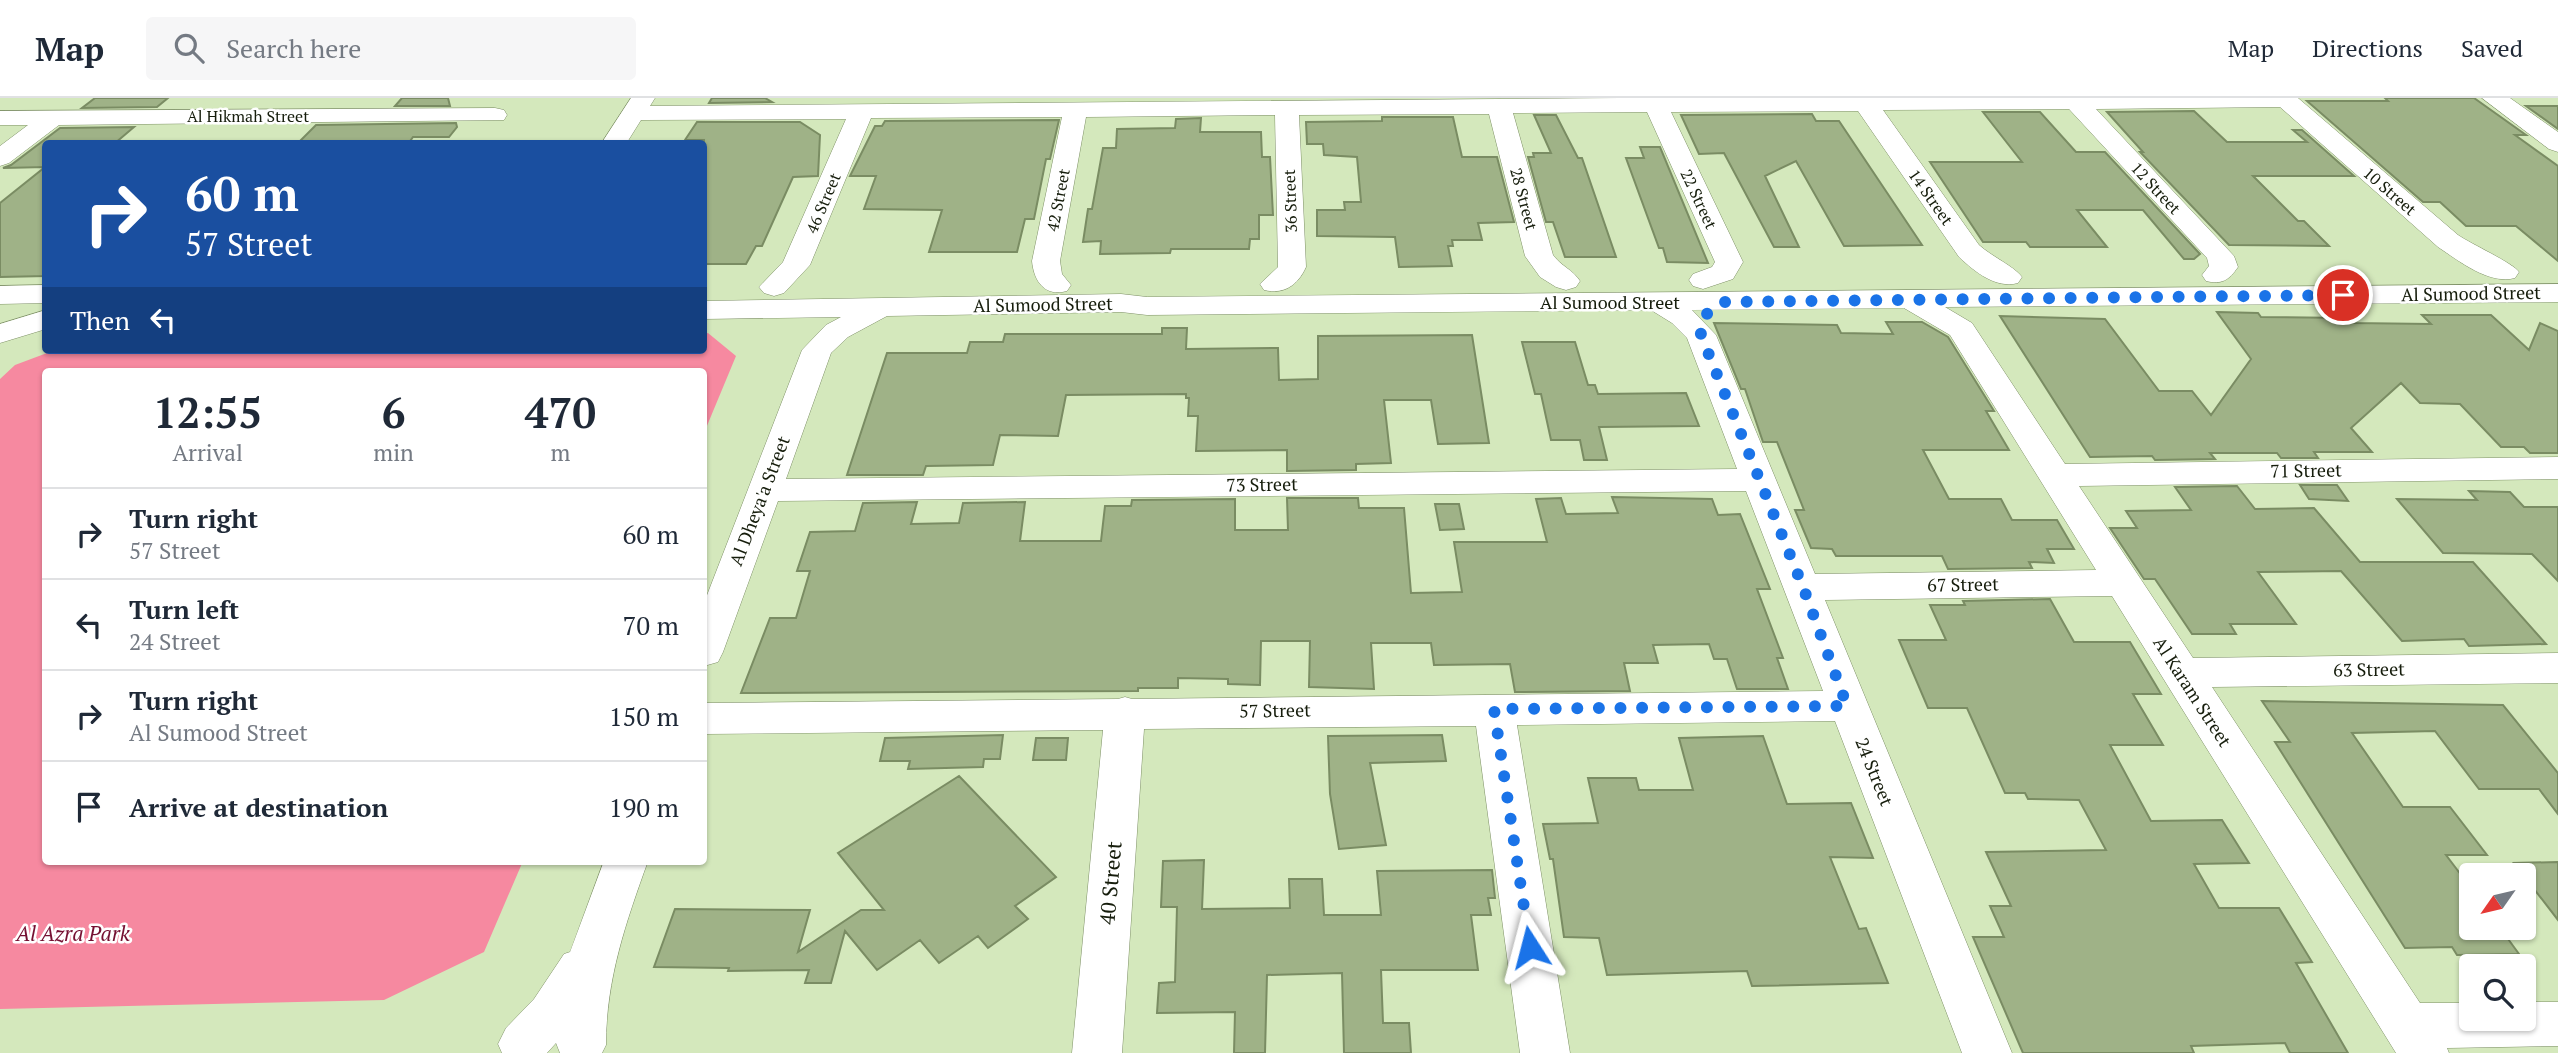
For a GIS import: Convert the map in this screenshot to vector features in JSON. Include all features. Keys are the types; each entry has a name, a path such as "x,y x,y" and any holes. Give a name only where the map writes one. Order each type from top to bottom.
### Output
{"street":[{"path":"2494,98 2558,144"},
{"path":"616,140 638,106 862,111 1075,111 1287,109 1421,102 1499,106 1656,105 1751,101 1866,104 2285,99"},
{"name":"10 Street","path":"2285,99 2448,241 2472,257 2505,272"},
{"name":"12 Street","path":"2076,102 2220,256 2224,267 2216,275"},
{"name":"14 Street","path":"1866,104 1969,251 1983,264 2008,276"},
{"name":"22 Street","path":"1656,105 1729,262 1723,273 1695,280"},
{"path":"474,140 502,106"},
{"name":"Al Hikmah Street","path":"0,118 270,116 502,106"},
{"name":"28 Street","path":"1499,106 1539,257 1550,271 1566,281"},
{"name":"36 Street","path":"1261,284 1287,276 1293,267 1287,109"},
{"name":"46 Street","path":"780,298 862,111"},
{"name":"42 Street","path":"1057,285 1048,276 1046,261 1075,111"},
{"path":"244,140 270,116"},
{"path":"0,158 53,118"},
{"name":"Al Sumood Street","path":"707,310 780,298 1057,285 2558,272"},
{"path":"1604,303 1596,297 1604,290 1648,289 1695,280"},
{"path":"1121,303 1237,301 1261,284"},
{"name":"Al Sumood Street","path":"707,288 878,309 1121,303 1147,306 1910,299"},
{"name":"Al Sumood Street","path":"1969,314 2558,293"},
{"path":"0,295 42,294"},
{"path":"780,298 811,331 817,350"},
{"name":"Al Karam Street","path":"1910,299 1943,316 1969,314 2053,475 2416,1039"},
{"name":"24 Street","path":"1658,302 1683,317 1701,335 1987,1053"},
{"path":"1701,335 1700,327 1707,312 1725,302"},
{"name":"Al Dheya'a Street","path":"707,644 817,350 843,327 878,309"},
{"path":"0,318 42,318"},
{"path":"0,334 42,319"},
{"name":"71 Street","path":"2053,475 2558,468"},
{"name":"73 Street","path":"764,491 1761,480"},
{"name":"67 Street","path":"1803,587 2122,583"},
{"name":"63 Street","path":"2179,673 2558,668"},
{"name":"57 Street","path":"707,719 1125,712 1847,706"},
{"path":"1494,709 1545,1053"},
{"name":"40 Street","path":"1097,1053 1125,712"},
{"path":"583,1049 580,1014 591,953 624,865"},
{"path":"517,1049 551,1015 591,953"},
{"path":"2416,1039 2558,1024"},
{"path":"517,1049 539,1037 556,1034 570,1037 583,1049"}],"green space":[{"name":"Al Azra Park","path":"707,333 736,356 707,426 707,368 42,368 42,865 521,865 484,952 384,1000 0,1009 0,379 15,365 44,354 707,354"}],"building":[{"path":"95,98 168,98 157,107 82,108"},
{"path":"402,98 448,98 450,106 395,106"},
{"path":"712,98 765,98 772,102 709,103"},
{"path":"2385,98 2474,98 2526,135 2515,135 2558,166 2558,261 2516,226 2466,226 2440,202 2423,202 2307,101 2388,101"},
{"path":"2526,106 2558,106 2558,129"},
{"path":"2194,111 2227,142 2307,142 2293,130 2302,130 2354,176 2253,176 2298,221 2304,221 2329,246 2229,245 2140,152 2143,152 2107,112"},
{"path":"1983,112 2040,112 2076,152 2105,152 2200,254 2194,259 2184,259 2143,210 2077,210 2107,247 2030,247 2026,242 1983,242 1930,162 2022,162"},
{"path":"1812,114 1816,121 1839,121 1922,245 1844,246 1796,161 1765,176 1799,247 1774,247 1724,153 1699,154 1681,115"},
{"path":"1534,115 1556,115 1578,158 1582,158 1616,257 1565,257 1553,222 1546,222 1528,157 1534,157 1533,153 1551,153"},
{"path":"1382,117 1453,117 1462,157 1497,157 1514,222 1478,223 1482,240 1452,240 1453,246 1448,246 1452,266 1399,267 1395,237 1317,236 1317,210 1345,210 1344,202 1361,202 1357,157 1324,155 1323,144 1307,144 1306,122 1382,121"},
{"path":"1201,118 1200,132 1261,132 1262,157 1270,157 1273,215 1259,215 1259,239 1250,239 1249,249 1171,249 1170,253 1100,254 1101,241 1083,242 1103,148 1116,148 1117,129 1175,128 1176,119"},
{"path":"1059,120 1050,159 1046,159 1034,219 1025,219 1017,252 929,252 942,210 864,209 876,176 850,176 875,126 882,126 885,121"},
{"path":"697,122 800,122 820,135 818,176 793,177 762,246 756,246 746,264 707,264 707,140 685,140"},
{"path":"456,123 457,127 449,137 413,137 411,140 301,140 316,125"},
{"path":"134,127 119,140 44,140 60,128"},
{"path":"42,142 42,167 3,168"},
{"path":"1640,147 1660,147 1708,263 1667,262 1663,248 1659,248 1626,158 1644,158"},
{"path":"42,169 42,276 0,277 0,203"},
{"path":"2217,312 2258,313 2261,317 2347,318 2352,323 2431,324 2422,315 2491,315 2529,350 2540,323 2558,331 2558,453 2530,453 2524,447 2501,447 2460,404 2420,403 2401,383 2351,428 2372,452 2314,452 2318,458 2281,458 2277,453 2210,453 2215,459 2090,457 2000,316 2105,319 2159,391 2192,391 2211,415 2251,359"},
{"path":"1886,322 1922,322 1948,337 1994,411 1986,411 2009,450 1923,450 1949,499 2001,499 2012,520 2057,520 2074,549 2047,549 2054,563 2029,562 2032,568 1948,569 1942,556 1836,556 1832,549 1811,548 1795,510 1804,510 1777,442 1763,442 1745,389 1741,389 1714,323 1837,325 1841,333 1893,334"},
{"path":"1162,328 1187,328 1186,349 1278,348 1279,380 1318,379 1318,336 1472,335 1489,443 1438,444 1431,400 1384,400 1391,463 1356,464 1356,470 1287,471 1287,450 1196,451 1198,416 1188,416 1189,398 1186,398 1186,394 1066,395 1058,436 1000,435 993,465 926,466 923,475 847,475 887,353 967,353 970,342 1003,342 1005,334 1162,334"},
{"path":"1522,342 1575,342 1588,385 1595,385 1598,394 1686,393 1699,426 1599,427 1607,460 1584,460 1580,440 1551,440 1541,394 1535,394"},
{"path":"2300,485 2337,485 2348,501 2309,499"},
{"path":"2237,486 2255,509 2314,508 2360,562 2473,562 2546,644 2469,646 2464,639 2402,641 2341,571 2258,572 2296,624 2230,624 2236,634 2192,634 2155,579 2144,579 2110,528 2137,528 2126,511 2191,510 2175,487"},
{"path":"2469,491 2510,492 2524,507 2558,507 2558,581 2532,554 2443,553 2397,499 2477,500"},
{"path":"1612,497 1712,499 1718,515 1740,514 1770,589 1757,589 1783,658 1777,658 1788,689 1737,689 1727,659 1714,659 1709,644 1653,645 1658,663 1624,663 1630,691 1515,692 1510,664 1434,665 1431,643 1371,643 1374,689 1309,687 1310,641 1261,641 1260,685 1228,684 1228,679 1178,678 1178,688 1138,688 1138,691 741,693 770,618 796,618 810,571 797,571 810,532 855,531 863,503 917,502 911,524 959,523 963,503 1025,502 1020,541 1101,541 1105,506 1131,506 1132,500 1235,499 1235,530 1288,530 1287,498 1358,498 1359,508 1404,508 1411,593 1462,592 1454,542 1547,542 1536,499 1561,498 1566,514 1618,513"},
{"path":"1435,504 1459,504 1464,529 1440,530"},
{"path":"2050,599 2074,642 2130,642 2161,694 2133,694 2163,745 2110,745 2151,821 2222,820 2249,863 2194,864 2219,908 2279,908 2312,962 2296,963 2348,1053 2290,1053 2285,1043 2191,1046 2194,1053 2023,1053 1973,937 2004,937 1990,906 2011,906 1986,852 2106,850 2079,800 2028,799 2025,793 2005,793 1967,708 1928,708 1899,640 1946,640 1930,605 1965,605 1963,601"},
{"path":"2262,701 2503,705 2558,773 2558,814 2539,789 2479,789 2435,731 2352,733 2403,807 2450,807 2487,855 2446,855 2459,872 2459,940 2509,940 2519,954 2457,955 2452,947 2405,948 2275,742 2290,742"},
{"path":"1003,735 1000,759 984,759 983,767 908,769 910,761 880,761 885,738"},
{"path":"1442,735 1446,761 1370,763 1386,845 1339,849 1330,794 1328,736"},
{"path":"1763,736 1787,804 1851,803 1873,858 1830,857 1859,929 1866,928 1888,983 1752,986 1747,971 1607,975 1599,938 1564,937 1553,859 1550,859 1543,824 1598,823 1588,778 1636,778 1639,790 1693,790 1679,738"},
{"path":"1036,738 1068,738 1066,760 1033,760"},
{"path":"959,776 1056,877 1015,906 1028,919 988,948 978,936 939,963 920,940 877,970 845,931 831,983 805,983 809,970 728,971 729,968 654,967 675,909 810,910 798,952 861,910 884,910 838,853"},
{"path":"1204,860 1202,909 1290,908 1289,879 1322,879 1324,915 1381,915 1377,871 1492,870 1495,898 1488,898 1491,915 1471,915 1478,970 1381,970 1383,1023 1409,1023 1411,1053 1344,1053 1342,973 1267,975 1265,1053 1234,1053 1235,1012 1157,1013 1159,983 1175,982 1177,907 1161,907 1163,861"},
{"path":"2558,862 2558,920 2536,892 2536,863 2514,863"}],"route":[{"path":"1530,947 1494,709 1847,706 1761,480 1701,335 1700,327 1707,312 1725,302 2343,295"}]}
